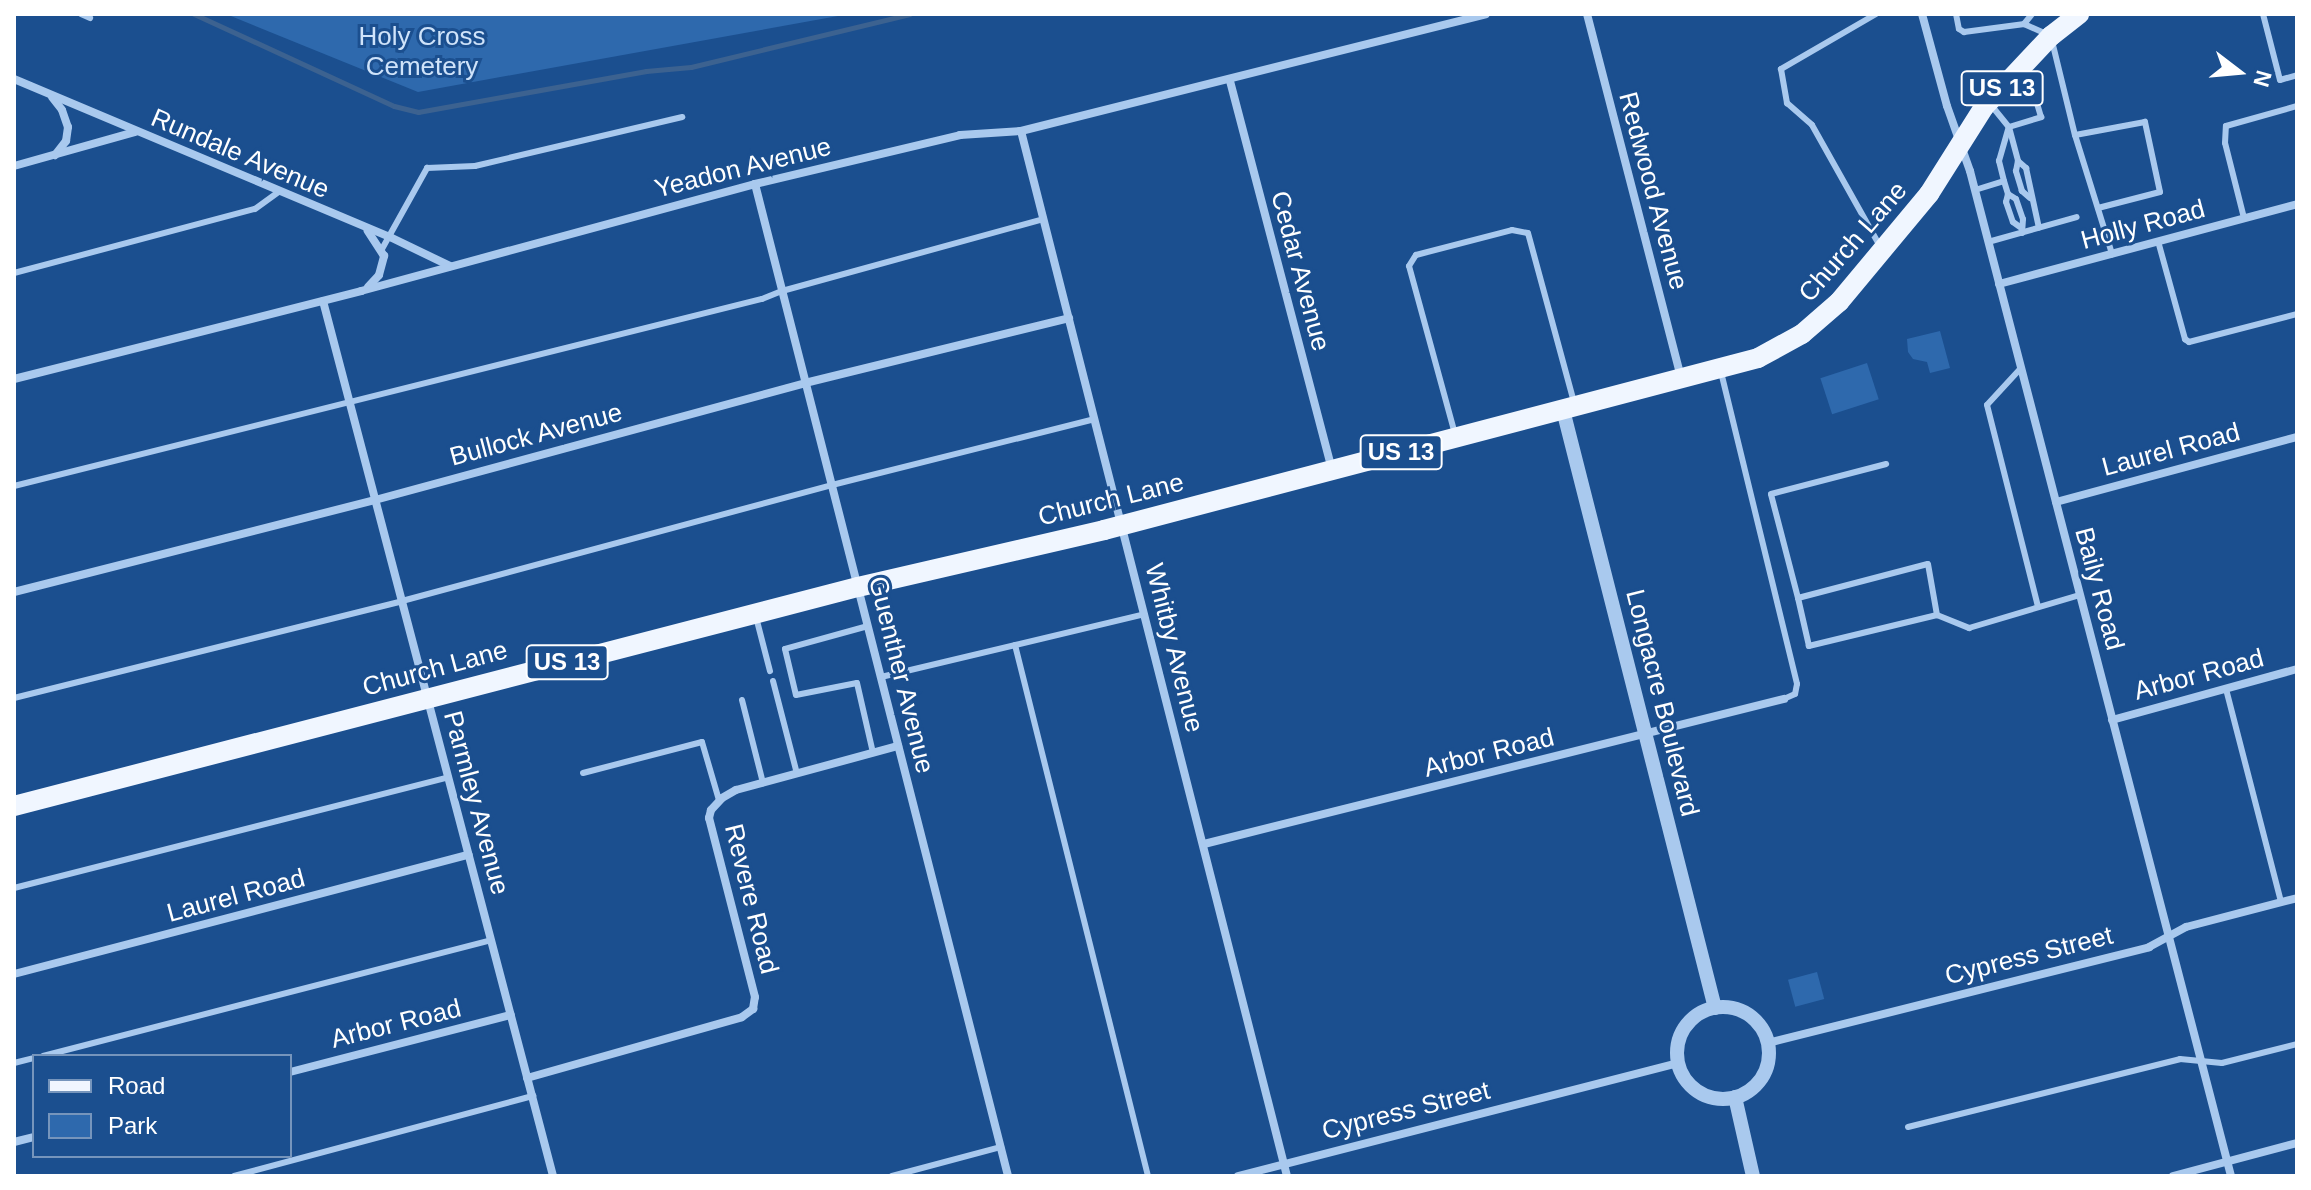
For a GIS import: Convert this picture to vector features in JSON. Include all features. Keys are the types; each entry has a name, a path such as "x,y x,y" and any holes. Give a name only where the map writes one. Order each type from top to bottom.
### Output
{"main road":[{"name":"Church Lane","path":"14,806 755,613 1122,525 1758,358 1802,334 1839,302 1929,194 1989,102 2051,36 2079,14"}],"street":[{"name":"Yeadon Avenue","path":"14,379 361,291 755,184 960,135 1021,131 1230,81 1486,14"},
{"name":"Redwood Avenue","path":"1587,14 1681,379"},
{"name":"Baily Road","path":"1922,14 1975,190 2231,1176"},
{"name":"Rundale Avenue","path":"14,79 368,231 390,237 450,266"},
{"name":"Cedar Avenue","path":"1230,81 1332,470"},
{"path":"49,94 62,110 68,127 63,146 53,156"},
{"path":"14,166 136,131"},
{"name":"Whitby Avenue","path":"1021,131 1287,1176"},
{"name":"Guenther Avenue","path":"755,184 1008,1176"},
{"name":"Holly Road","path":"1999,284 2297,204"},
{"path":"361,291 375,281 382,270 382,249 368,231"},
{"name":"Parmley Avenue","path":"323,301 553,1176"},
{"name":"Bullock Avenue","path":"14,592 375,500 805,383 1069,318"},
{"name":"Longacre Boulevard","path":"1569,408 1646,735 1715,1008"},
{"name":"Laurel Road","path":"2056,502 2297,437"},
{"name":"Arbor Road","path":"2112,720 2297,669"},
{"name":"Arbor Road","path":"1204,844 1784,699"},
{"name":"Revere Road","path":"527,1078 742,1017 753,1009 755,997 709,818 719,800 729,793 898,746"},
{"name":"Laurel Road","path":"14,974 469,855"},
{"name":"Cypress Street","path":"1768,1043 2149,947 2168,935 2297,898"},
{"path":"1715,1008 1731,1008 1746,1013 1758,1024 1768,1043 1763,1074 1752,1088 1735,1097 1715,1098 1696,1090 1683,1075 1678,1063 1678,1044 1685,1027 1698,1014 1715,1008"},
{"name":"Arbor Road","path":"292,1071 511,1015"},
{"name":"Cypress Street","path":"1238,1176 1678,1063"},
{"path":"1735,1097 1753,1176"},
{"path":"2173,1176 2297,1143"}],"lane":[{"path":"81,14 90,18"},
{"path":"1876,14 1781,69 1787,103 1812,125 1883,251"},
{"path":"1956,14 1959,29 1964,32 2024,24 2051,36 2075,135 2112,254"},
{"path":"2024,24 2032,14"},
{"path":"2263,14 2280,80 2297,75"},
{"path":"2009,127 2041,117 2025,63"},
{"path":"1989,102 2009,127 2018,161 2026,168 2032,188 2030,198 2039,228"},
{"path":"2244,218 2225,143 2226,126 2297,106"},
{"path":"382,249 420,174 427,168 475,166 682,117"},
{"path":"2075,135 2145,122 2160,192 2098,208"},
{"path":"2009,127 1999,161 2008,194 2016,199 2023,219 2021,230"},
{"path":"1975,190 2004,181"},
{"path":"14,273 255,209 278,192"},
{"path":"1988,242 2021,230 2077,217"},
{"path":"14,486 762,299 1043,219"},
{"path":"1456,438 1409,266 1416,255 1512,230 1528,233 1569,408"},
{"path":"2158,241 2185,339 2189,342 2297,314"},
{"path":"1721,368 1797,684 1795,694 1784,699"},
{"path":"2021,368 1987,405 2038,607"},
{"path":"14,698 402,601 832,485 1095,419"},
{"path":"1886,464 1771,494 1809,646 1937,615 1969,628 2080,595"},
{"path":"1798,598 1928,564 1937,615"},
{"path":"755,613 770,671"},
{"path":"881,677 1145,614"},
{"path":"868,626 785,649 796,695 857,683 873,753"},
{"path":"1015,645 1148,1176"},
{"path":"773,681 797,774"},
{"path":"2226,689 2281,902"},
{"path":"742,700 763,783"},
{"path":"583,773 702,742 719,800"},
{"path":"14,888 448,777"},
{"path":"51,1054 491,940"},
{"path":"1908,1127 2180,1059 2222,1063 2297,1044"},
{"path":"234,1176 533,1096"},
{"path":"892,1176 1001,1147"}],"green space":[{"name":"Holy Cross Cemetery","path":"226,14 849,14 418,92"},
{"path":"1940,331 1950,368 1930,373 1927,362 1913,359 1908,352 1907,339"},
{"path":"1867,363 1879,399 1832,414 1820,378"},
{"path":"1817,972 1824,999 1795,1007 1788,980"}],"waterway":[{"path":"194,14 394,106 418,112 646,71 691,67 910,14"}]}
